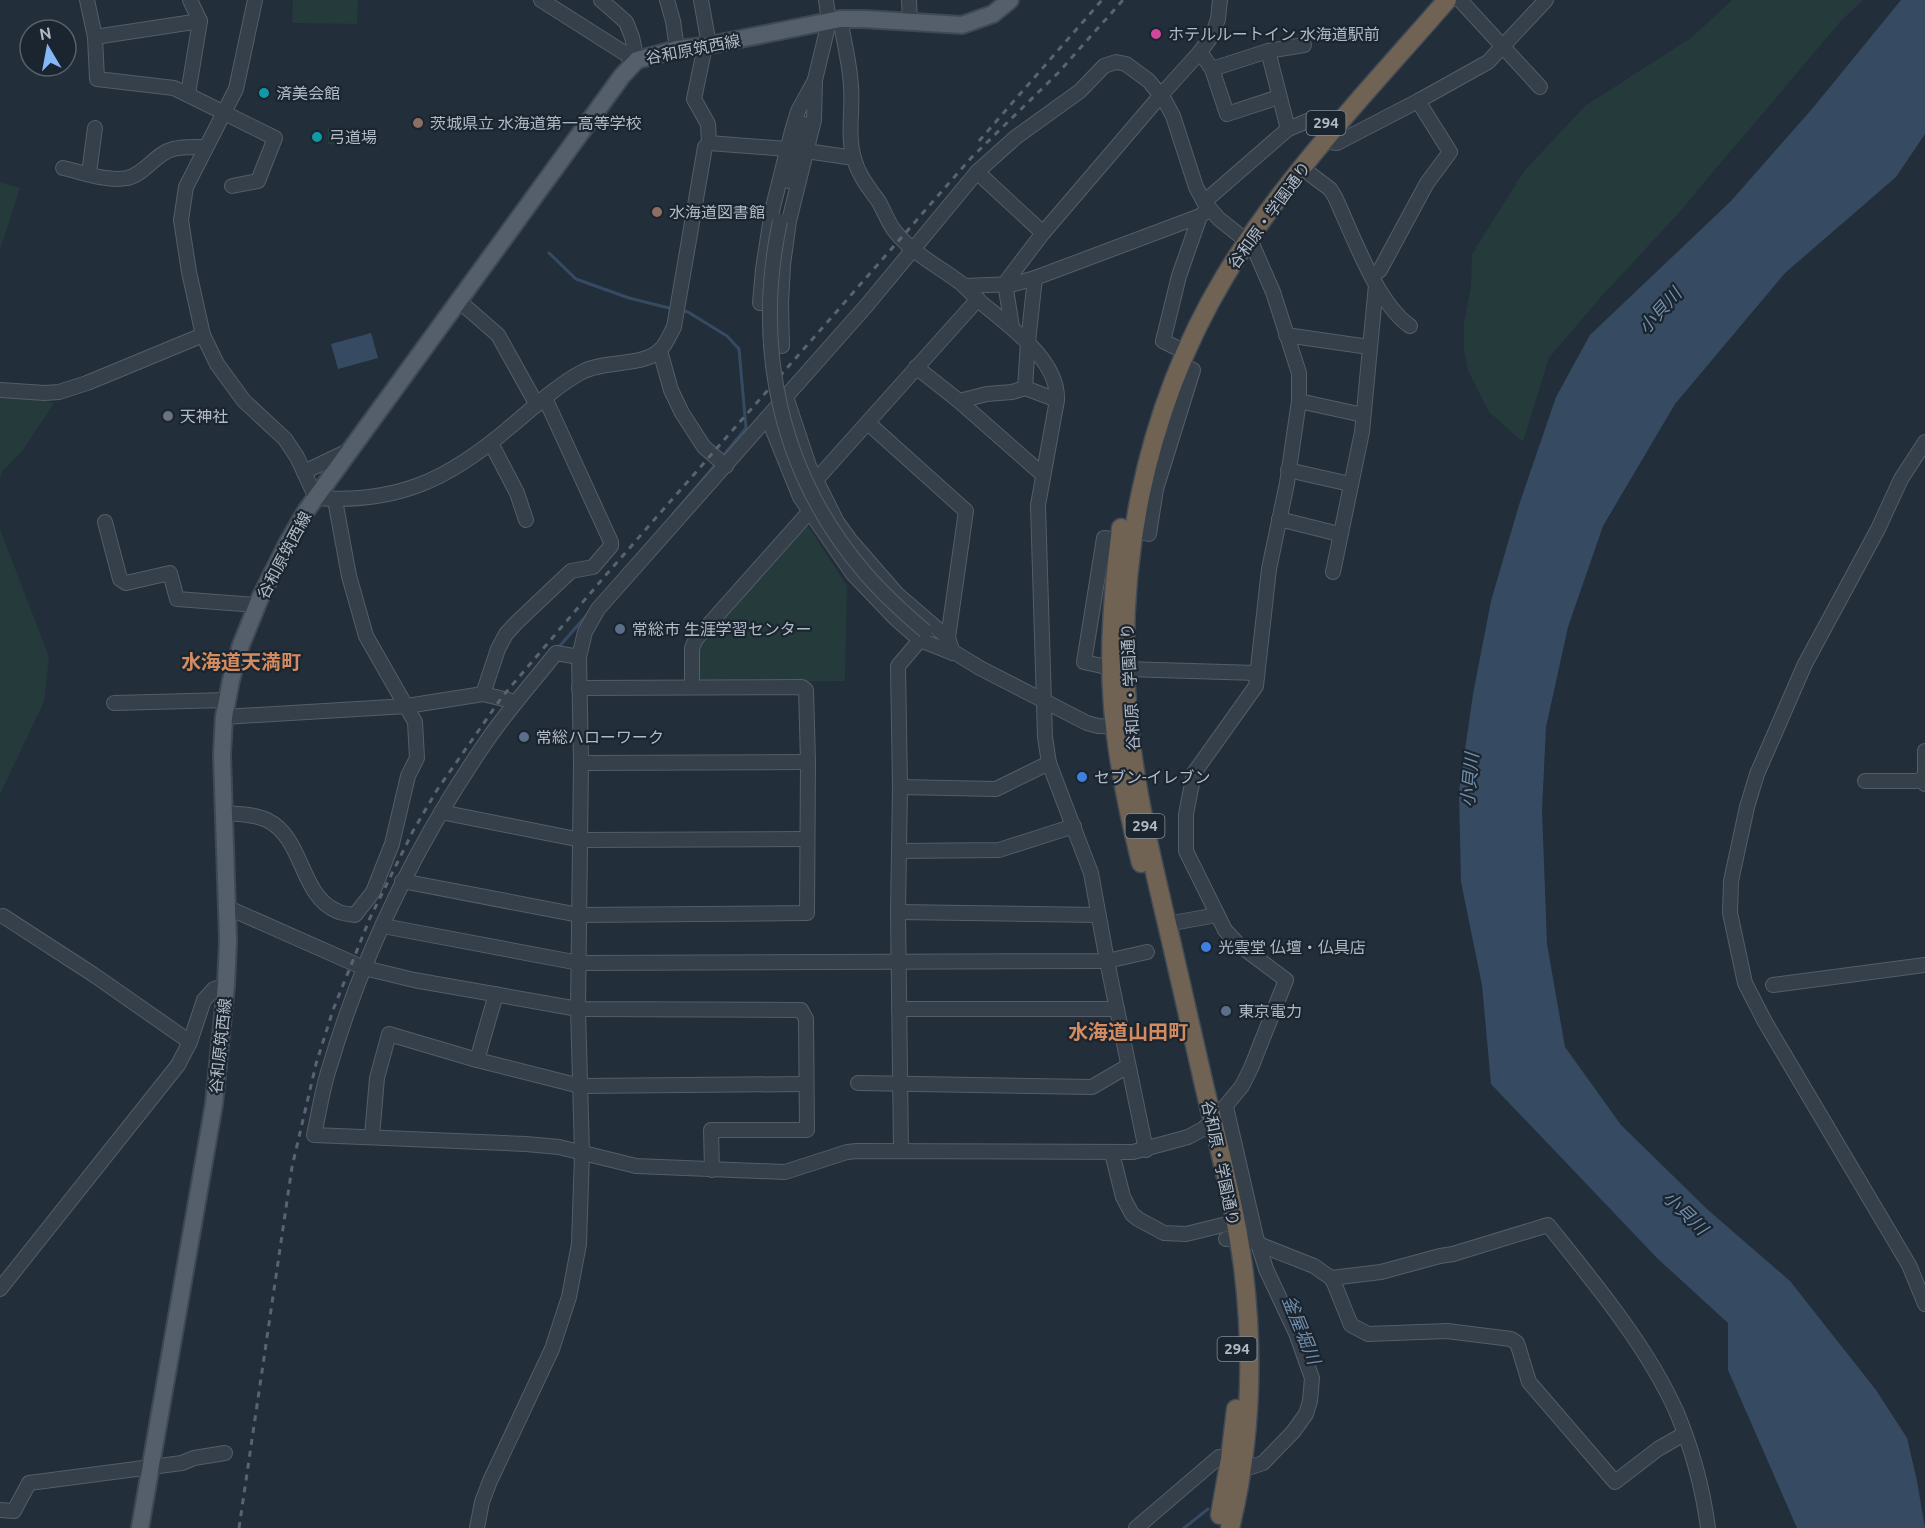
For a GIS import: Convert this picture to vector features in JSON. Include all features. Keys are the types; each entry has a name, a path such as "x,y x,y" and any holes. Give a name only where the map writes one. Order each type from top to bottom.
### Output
{"highway":[{"name":"谷和原・学園通り","path":"1155,441 1155,396 1175,347 1210,277 1302,168 1324,134 1431,0"},
{"name":"谷和原・学園通り","path":"1208,1125 1123,786 1119,668 1113,590 1126,536 1131,482 1155,441 1181,365 1243,237 1290,164 1324,134 1447,0"},
{"name":"谷和原・学園通り","path":"1122,727 1138,790 1208,1125 1244,1284 1248,1351 1247,1415 1217,1528"},
{"name":"谷和原・学園通り","path":"1230,1528 1236,1462"}],"main road":[{"name":"谷和原筑西線","path":"140,1528 214,1104 226,985 228,910 222,755 226,700 234,666 257,605 288,542 316,498 622,76 636,61 677,49 707,46 834,21 962,25 983,19 1001,9 1010,0"}],"street":[{"path":"87,0 95,37 97,79 174,88 275,138 258,181 232,186"},
{"path":"188,94 200,21 190,0"},
{"path":"255,0 237,88 186,187 182,220 189,272 203,335 225,378 243,401 285,439 316,498 335,500 406,491 428,482 456,468 584,371 604,364 644,358 660,351 669,337 676,318 705,147 709,143 708,124 694,99 707,46 701,0"},
{"path":"541,0 636,61"},
{"path":"601,0 626,22 632,37 636,61"},
{"path":"667,0 677,49"},
{"path":"826,0 852,87 849,138 861,178 880,204 894,230 1012,327 1028,342 1054,377 1057,400 1038,505 1045,737 1049,764 1091,873 1146,1150"},
{"path":"909,0 910,22"},
{"path":"1012,327 1005,283 1043,232 1200,52 1213,34 1218,19 1220,0"},
{"path":"1460,0 1540,87"},
{"path":"964,286 1014,284 1035,278 1205,209 1288,129 1310,120 1337,143 1488,62 1546,0"},
{"path":"95,37 200,21"},
{"path":"834,21 815,80 780,221 770,282 769,331 774,379 792,445 814,497 842,543 877,587 922,635"},
{"path":"1212,69 1268,51 1304,45"},
{"path":"1268,51 1288,129"},
{"path":"1200,52 1212,69 1227,114 1279,97"},
{"path":"477,1528 490,1481 552,1349 569,1297 579,1244 582,1153 578,1009 581,840 579,657 585,632 598,609 915,249 976,172 1016,137 1073,96 1109,63 1120,62 1133,68 1161,95 1173,116 1205,209 1243,237 1257,253 1273,292 1299,373 1299,401 1269,569 1256,686 1194,773 1186,814 1186,851 1225,930 1238,944 1286,980 1242,1086 1208,1125 1188,1137 1146,1150 1112,1153 847,1152 785,1172 636,1166 582,1153 559,1147 526,1144 314,1135 328,1070 364,969 402,881 441,812 487,740 516,702 556,652 579,657"},
{"path":"781,303 760,303 768,230 798,111 815,80"},
{"path":"782,346 783,265 788,232 814,120 815,80"},
{"path":"1333,572 1339,534 1362,432 1374,280 1427,183 1450,152 1419,101"},
{"path":"89,173 95,128"},
{"path":"709,143 787,149"},
{"path":"63,168 118,179 127,178 137,175 147,164 173,148 206,147"},
{"path":"806,151 854,158"},
{"path":"1302,168 1330,189 1374,280 1393,310 1410,326"},
{"path":"976,172 1043,232"},
{"path":"1175,347 1163,341 1179,276 1205,209"},
{"path":"1025,388 1035,278"},
{"path":"692,687 692,648 696,639 808,508 816,480 978,299"},
{"path":"459,301 498,334 541,402 612,542 592,567 571,571 506,634 483,694"},
{"path":"0,390 59,392 87,383 203,335"},
{"path":"1286,335 1369,346"},
{"path":"660,351 671,390 682,412 700,442 726,466"},
{"path":"916,367 959,401 1042,474"},
{"path":"959,401 1025,388 1057,400"},
{"path":"786,397 800,443 837,522 867,562 897,594 948,638"},
{"path":"1299,401 1363,416"},
{"path":"768,418 792,479 808,508 853,574 895,618 953,653 1087,723 1122,727"},
{"path":"868,423 966,511 948,638 953,653"},
{"path":"1155,441 1156,489 1149,534 1104,538 1084,662 1119,668 1257,673"},
{"path":"1925,442 1901,479 1878,529 1810,654 1757,774 1738,840 1731,881 1730,913 1744,983 1909,1265 1925,1304"},
{"path":"491,443 517,493 526,520"},
{"path":"304,472 353,448"},
{"path":"1288,470 1350,484"},
{"path":"225,813 266,819 277,827 294,848 313,890 324,903 336,911 355,915 373,892 392,844 408,776 417,758 415,722 371,648 361,622 342,545 335,500"},
{"path":"1279,519 1339,534"},
{"path":"105,522 120,579 126,583 170,573 177,599 257,605"},
{"path":"901,1151 898,962 900,787 898,666 922,635"},
{"path":"402,881 579,915 807,913 806,690 802,687 579,688"},
{"path":"224,717 407,706 483,694 516,702"},
{"path":"114,703 226,700"},
{"path":"1865,781 1925,780 1925,751"},
{"path":"581,763 808,762"},
{"path":"900,787 996,789 1049,764"},
{"path":"441,812 581,840 807,838"},
{"path":"899,851 999,850 1074,826"},
{"path":"228,910 233,910 364,969 578,1009 801,1010 806,1019 807,1130 711,1130 712,1170"},
{"path":"898,912 1098,915"},
{"path":"1167,924 1217,915"},
{"path":"3,916 94,975 190,1042"},
{"path":"383,926 579,963 1107,961 1147,952"},
{"path":"1773,985 1925,965"},
{"path":"0,1289 161,1088 178,1065 190,1042 204,1000 214,989 226,985"},
{"path":"477,1060 496,994"},
{"path":"899,1009 1117,1010"},
{"path":"372,1136 377,1078 389,1034 477,1060 579,1086 806,1084"},
{"path":"858,1083 1092,1087 1128,1066"},
{"path":"1136,1528 1219,1457 1255,1466 1263,1463 1293,1432 1305,1414 1310,1401 1312,1378 1296,1334 1266,1269 1226,1107"},
{"path":"1112,1153 1123,1197 1132,1215 1164,1233 1231,1231 1314,1266 1331,1278 1351,1324 1368,1334 1446,1331 1511,1339 1520,1349 1529,1382 1615,1482 1658,1449 1684,1434"},
{"path":"1331,1278 1381,1272 1453,1254 1548,1224 1594,1281 1665,1390 1684,1434 1704,1500 1708,1528"},
{"path":"0,1510 14,1510 29,1483 151,1467 225,1453"}],"green space":[{"path":"293,0 358,0 357,24 292,23"},
{"path":"1732,0 1863,0 1841,21 1676,216 1601,297 1549,358 1523,442 1489,412 1468,371 1464,349 1464,323 1471,287 1472,254 1524,171 1585,106 1692,37"},
{"path":"328,128 358,130 357,146 328,144"},
{"path":"0,182 20,188 0,250"},
{"path":"0,389 54,403 22,451 2,472 0,479"},
{"path":"807,524 847,586 845,681 701,683 697,678 697,644"},
{"path":"0,529 49,657 44,702 0,794"}],"water":[{"name":"小貝川","path":"1901,0 1925,0 1925,134 1896,177 1785,273 1675,404 1603,526 1568,627 1546,727 1542,810 1547,944 1565,1047 1621,1125 1708,1210 1790,1281 1876,1390 1907,1438 1925,1528 1797,1528 1728,1370 1728,1323 1658,1259 1491,1084 1482,985 1461,882 1459,792 1473,694 1491,601 1519,505 1556,397 1590,335 1731,201 1812,109"},
{"path":"371,333 378,358 338,369 331,344"}],"waterway":[{"path":"549,253 576,279 629,298 673,309"},
{"path":"680,310 688,312 727,336 739,349 746,428 722,457"},
{"path":"673,514 716,464"},
{"path":"558,648 591,610"},
{"name":"釜屋堀川","path":"1184,1528 1208,1509"}],"railway":[{"path":"979,141 1102,0"},
{"path":"239,1528 292,1167 316,1064 333,1010 370,918 413,831 437,790 502,697 605,576 971,158 1058,73 1123,0"}],"place":[{"name":"ホテルルートイン 水海道駅前","path":"1156,34"},
{"name":"済美会館","path":"264,93"},
{"name":"茨城県立 水海道第一高等学校","path":"418,123"},
{"name":"弓道場","path":"317,137"},
{"name":"水海道図書館","path":"657,212"},
{"name":"天神社","path":"168,416"},
{"name":"常総市 生涯学習センター","path":"620,629"},
{"name":"常総ハローワーク","path":"524,737"},
{"name":"セブン-イレブン","path":"1082,777"},
{"name":"光雲堂 仏壇・仏具店","path":"1206,947"},
{"name":"東京電力","path":"1226,1011"}],"district":[{"name":"水海道天満町","path":"241,662"},
{"name":"水海道山田町","path":"1128,1032"}]}
